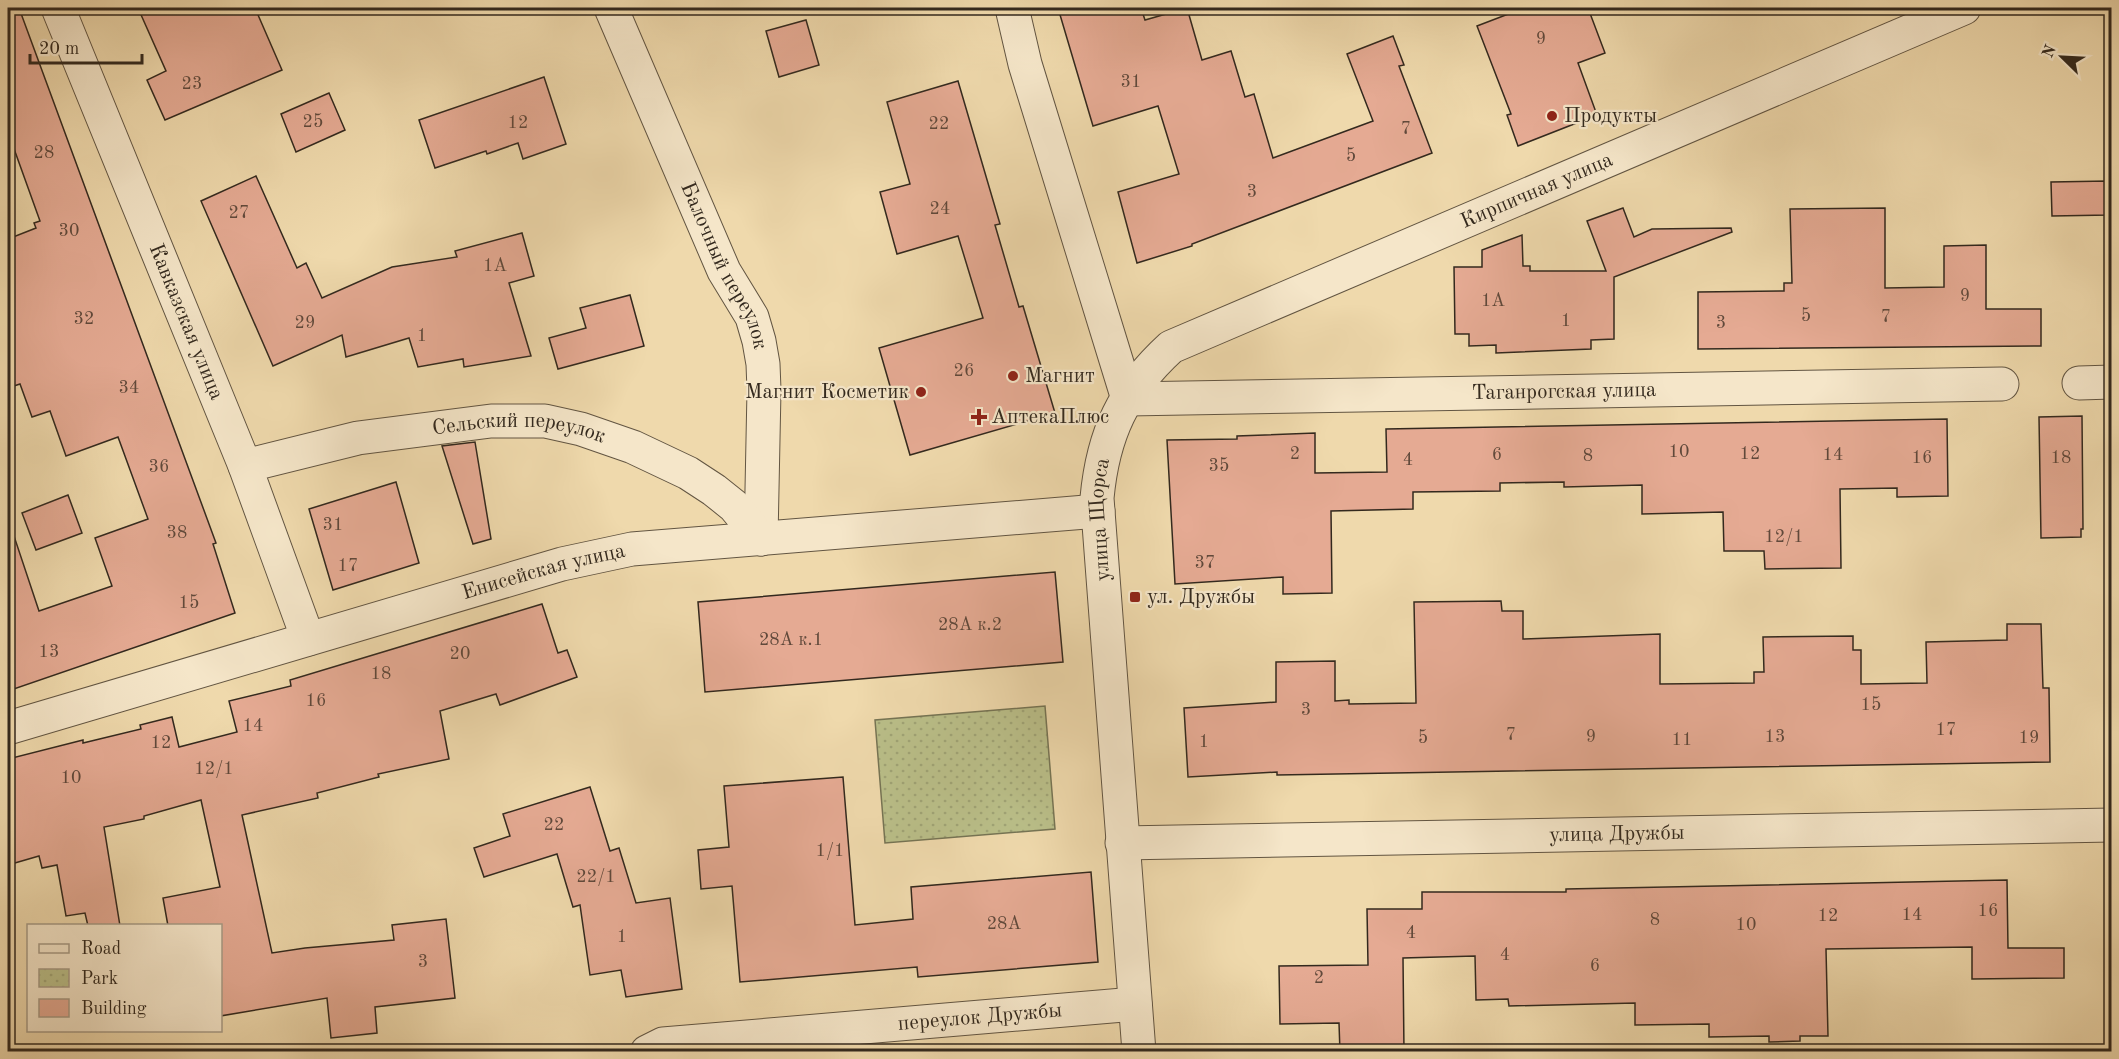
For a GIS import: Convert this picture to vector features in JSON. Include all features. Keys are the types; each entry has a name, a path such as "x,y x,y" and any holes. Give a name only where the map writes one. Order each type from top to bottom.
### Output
{"street":[{"name":"Кавказская улица","path":"58,8 245,465 308,639"},
{"name":"Балочный переулок","path":"611,8 724,271 752,316 763,364 761,539"},
{"path":"1012,8 1025,64 1128,399"},
{"name":"Кирпичная улица","path":"1128,399 1142,378 1171,347 1964,8"},
{"path":"2079,383 2112,382"},
{"name":"Таганрогская улица","path":"1128,399 2002,384"},
{"name":"улица Щорса","path":"1128,399 1113,423 1105,449 1100,473 1098,511 1139,1052"},
{"name":"Сельский переулок","path":"245,465 358,438 491,421 545,421 581,429 633,447 688,474 734,506 761,539"},
{"name":"Енисейская улица","path":"8,728 562,564 632,549 1098,511"},
{"name":"улица Дружбы","path":"1122,843 2112,825"},
{"name":"переулок Дружбы","path":"647,1052 663,1044 1136,1004"}],"green space":[{"path":"1045,706 1055,829 885,843 875,720"}],"building":[{"path":"8,8 19,8 216,543 213,544 235,613 8,691 8,534 13,533 39,611 112,586 95,538 148,519 118,437 66,456 50,411 32,417 20,384 8,388 8,239 36,228 34,223 40,221 8,132"},
{"path":"138,8 255,8 282,70 165,120 147,80 166,71"},
{"path":"1058,8 1141,8 1145,20 1187,8 1202,60 1231,51 1245,97 1254,94 1273,158 1373,121 1347,54 1393,36 1404,65 1399,66 1432,153 1192,244 1192,246 1137,263 1118,192 1179,174 1158,106 1093,126"},
{"path":"1524,8 1588,8 1605,53 1578,63 1597,115 1518,146 1507,115 1511,114 1477,26"},
{"path":"806,20 819,65 779,77 766,31"},
{"path":"544,77 566,144 523,159 518,143 435,168 419,120"},
{"path":"958,81 1000,224 995,225 1019,307 1023,306 1055,413 910,455 879,348 983,318 958,236 897,254 880,192 910,184 887,102"},
{"path":"329,93 345,130 296,152 281,114"},
{"path":"256,176 297,268 306,263 322,298 392,267 457,257 455,251 522,233 534,276 509,283 531,356 464,367 463,359 418,367 409,338 346,357 342,335 273,366 201,201"},
{"path":"2108,181 2109,215 2052,216 2051,182"},
{"path":"1623,208 1634,237 1652,229 1731,228 1732,232 1614,277 1614,339 1591,340 1591,349 1496,353 1496,345 1469,346 1469,334 1455,334 1454,267 1482,267 1482,250 1522,235 1523,266 1530,266 1530,271 1606,271 1587,221"},
{"path":"1885,208 1885,288 1944,287 1944,246 1986,245 1986,309 2041,309 2041,346 1698,349 1698,292 1784,291 1784,283 1792,283 1790,209"},
{"path":"630,295 644,346 558,369 549,338 586,328 580,308"},
{"path":"2082,416 2083,529 2081,529 2081,537 2041,538 2039,417"},
{"path":"1947,419 1948,496 1897,497 1897,488 1840,489 1841,568 1765,569 1764,551 1724,551 1723,512 1642,514 1642,485 1564,487 1564,482 1500,483 1500,491 1413,492 1413,509 1331,511 1332,593 1283,594 1283,577 1175,584 1167,440 1237,439 1237,436 1315,433 1315,473 1387,472 1386,429"},
{"path":"475,442 491,539 473,544 442,446"},
{"path":"396,482 419,563 333,590 309,509"},
{"path":"68,495 82,533 36,550 22,513"},
{"path":"1055,572 1063,662 705,692 698,602"},
{"path":"1501,601 1502,611 1523,611 1523,639 1660,634 1660,684 1754,683 1754,672 1764,672 1763,637 1853,636 1853,650 1861,650 1861,684 1927,683 1926,642 2007,640 2007,624 2041,624 2043,688 2049,688 2050,762 1277,775 1277,772 1188,777 1184,708 1276,702 1276,662 1335,661 1335,701 1349,700 1349,704 1416,703 1414,602"},
{"path":"542,604 558,653 567,650 577,677 500,705 496,694 440,711 449,759 378,774 379,777 317,793 318,798 242,815 272,953 394,940 392,925 446,919 455,998 375,1007 377,1033 331,1038 327,998 222,1016 222,924 168,924 163,898 220,887 201,800 144,816 144,819 104,827 120,924 88,924 85,913 66,916 57,865 42,868 39,856 8,865 8,759 83,740 83,743 141,729 140,725 172,717 179,747 237,732 229,701 291,686 290,680"},
{"path":"843,777 855,925 913,919 911,887 1091,872 1098,962 918,977 917,967 740,982 732,886 701,889 698,850 729,847 724,786"},
{"path":"590,787 610,851 619,848 636,903 670,898 682,989 626,997 621,970 590,975 580,905 573,907 557,854 484,877 474,848 510,836 503,814"},
{"path":"2007,880 2008,948 2064,948 2064,978 1972,979 1972,947 1826,949 1828,1036 1800,1036 1800,1041 1769,1042 1769,1036 1709,1037 1709,1024 1635,1025 1635,1003 1509,1006 1508,999 1476,1000 1475,956 1403,958 1404,1052 1340,1052 1339,1023 1280,1024 1279,966 1368,965 1367,909 1422,909 1422,892 1566,892 1566,889"}],"place":[{"name":"Продукты","path":"1552,116"},
{"name":"Магнит","path":"1013,376"},
{"name":"Магнит Косметик","path":"921,392"},
{"name":"АптекаПлюс","path":"979,417"},
{"name":"ул. Дружбы","path":"1135,597"}]}
